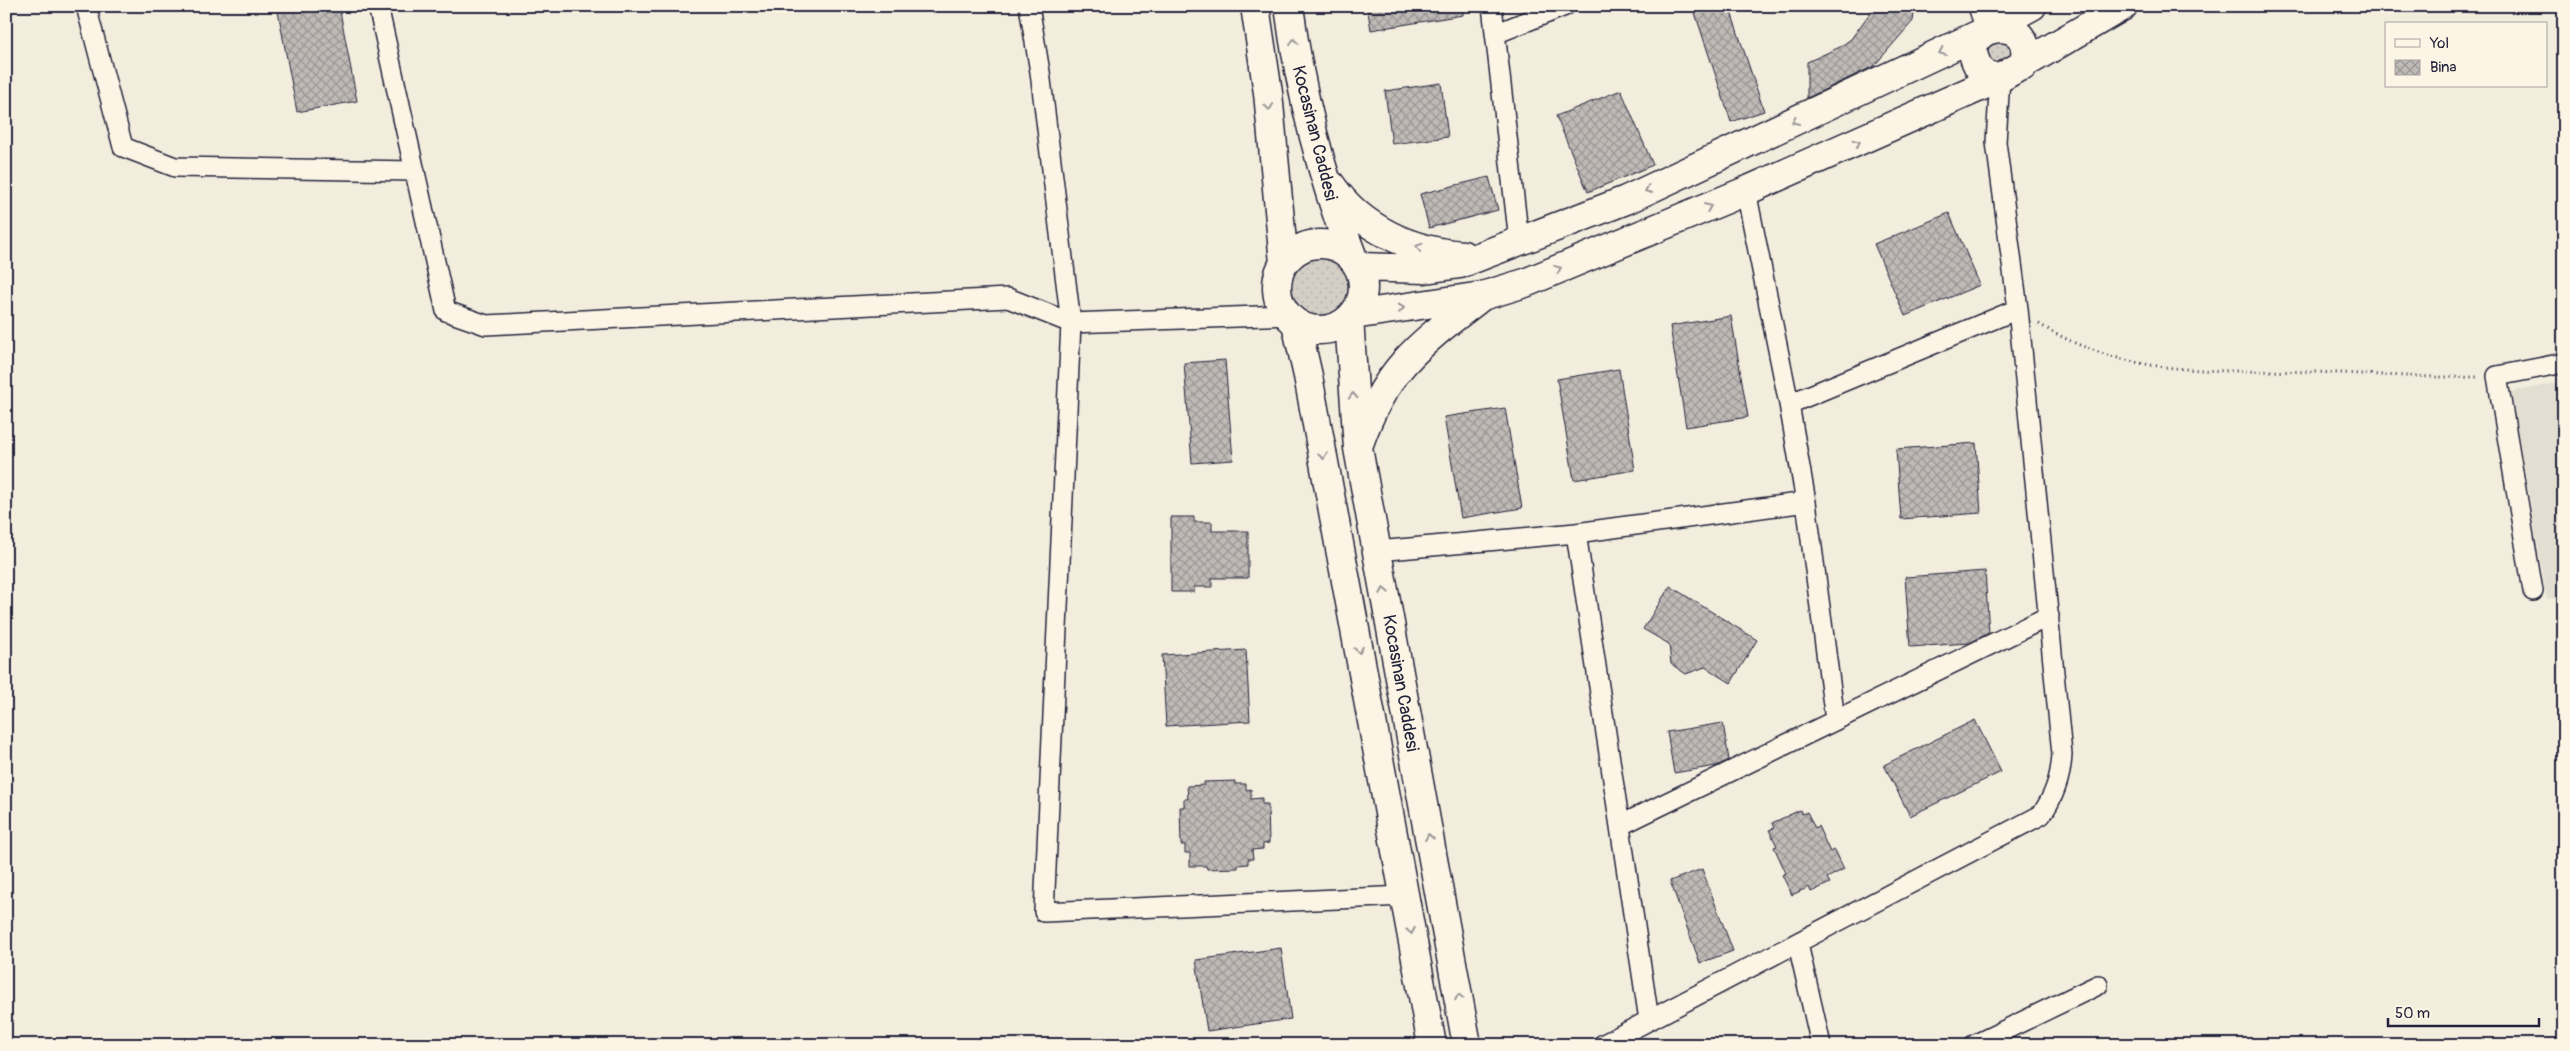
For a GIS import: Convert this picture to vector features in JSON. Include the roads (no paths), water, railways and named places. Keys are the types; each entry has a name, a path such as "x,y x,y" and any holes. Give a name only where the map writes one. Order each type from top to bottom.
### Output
{"main road":[{"name":"Kocasinan Caddesi","path":"1255,6 1268,93 1284,263"},
{"name":"Kocasinan Caddesi","path":"1289,6 1301,87 1322,173 1356,262"},
{"path":"1356,262 1425,269 1460,264 1484,255 1626,200 1982,19 2032,6"},
{"path":"1351,317 1361,300 1364,289 1356,262 1344,250 1323,243 1301,248 1284,263 1279,273 1277,290 1281,306 1292,319 1307,328 1329,329 1351,317 1482,296 1525,283 1746,191 2012,72 2123,6"},
{"path":"1982,19 1975,44 1974,60 1984,73 2012,72"},
{"path":"1982,19 2018,35 2026,50 2012,72"},
{"path":"1322,173 1332,188 1356,214 1385,234 1416,247 1438,252 1484,255"},
{"path":"1358,448 1374,407 1408,356 1482,296"},
{"name":"Kocasinan Caddesi","path":"1351,317 1358,448 1468,1045"},
{"name":"Kocasinan Caddesi","path":"1292,319 1308,376 1432,1045"}],"street":[{"path":"86,6 123,147 175,167 415,171"},
{"path":"378,6 446,311 486,325 1008,298 1070,323 1292,319"},
{"path":"1029,6 1040,72 1070,323 1044,912 1405,896"},
{"path":"1492,6 1519,241"},
{"path":"1495,34 1565,6"},
{"path":"1602,1045 2041,815 2058,784 2062,754 2049,616 2018,309 1996,142 2012,72"},
{"path":"1746,191 1789,404 1806,502 1835,720"},
{"path":"1789,404 2018,309"},
{"path":"2533,591 2497,376 2564,363"},
{"path":"1377,551 1576,533 1806,502"},
{"path":"1576,533 1622,825 1649,1020"},
{"path":"1622,825 2049,616"},
{"path":"1798,944 1821,1045"},
{"path":"1974,1045 2098,985"}]}
